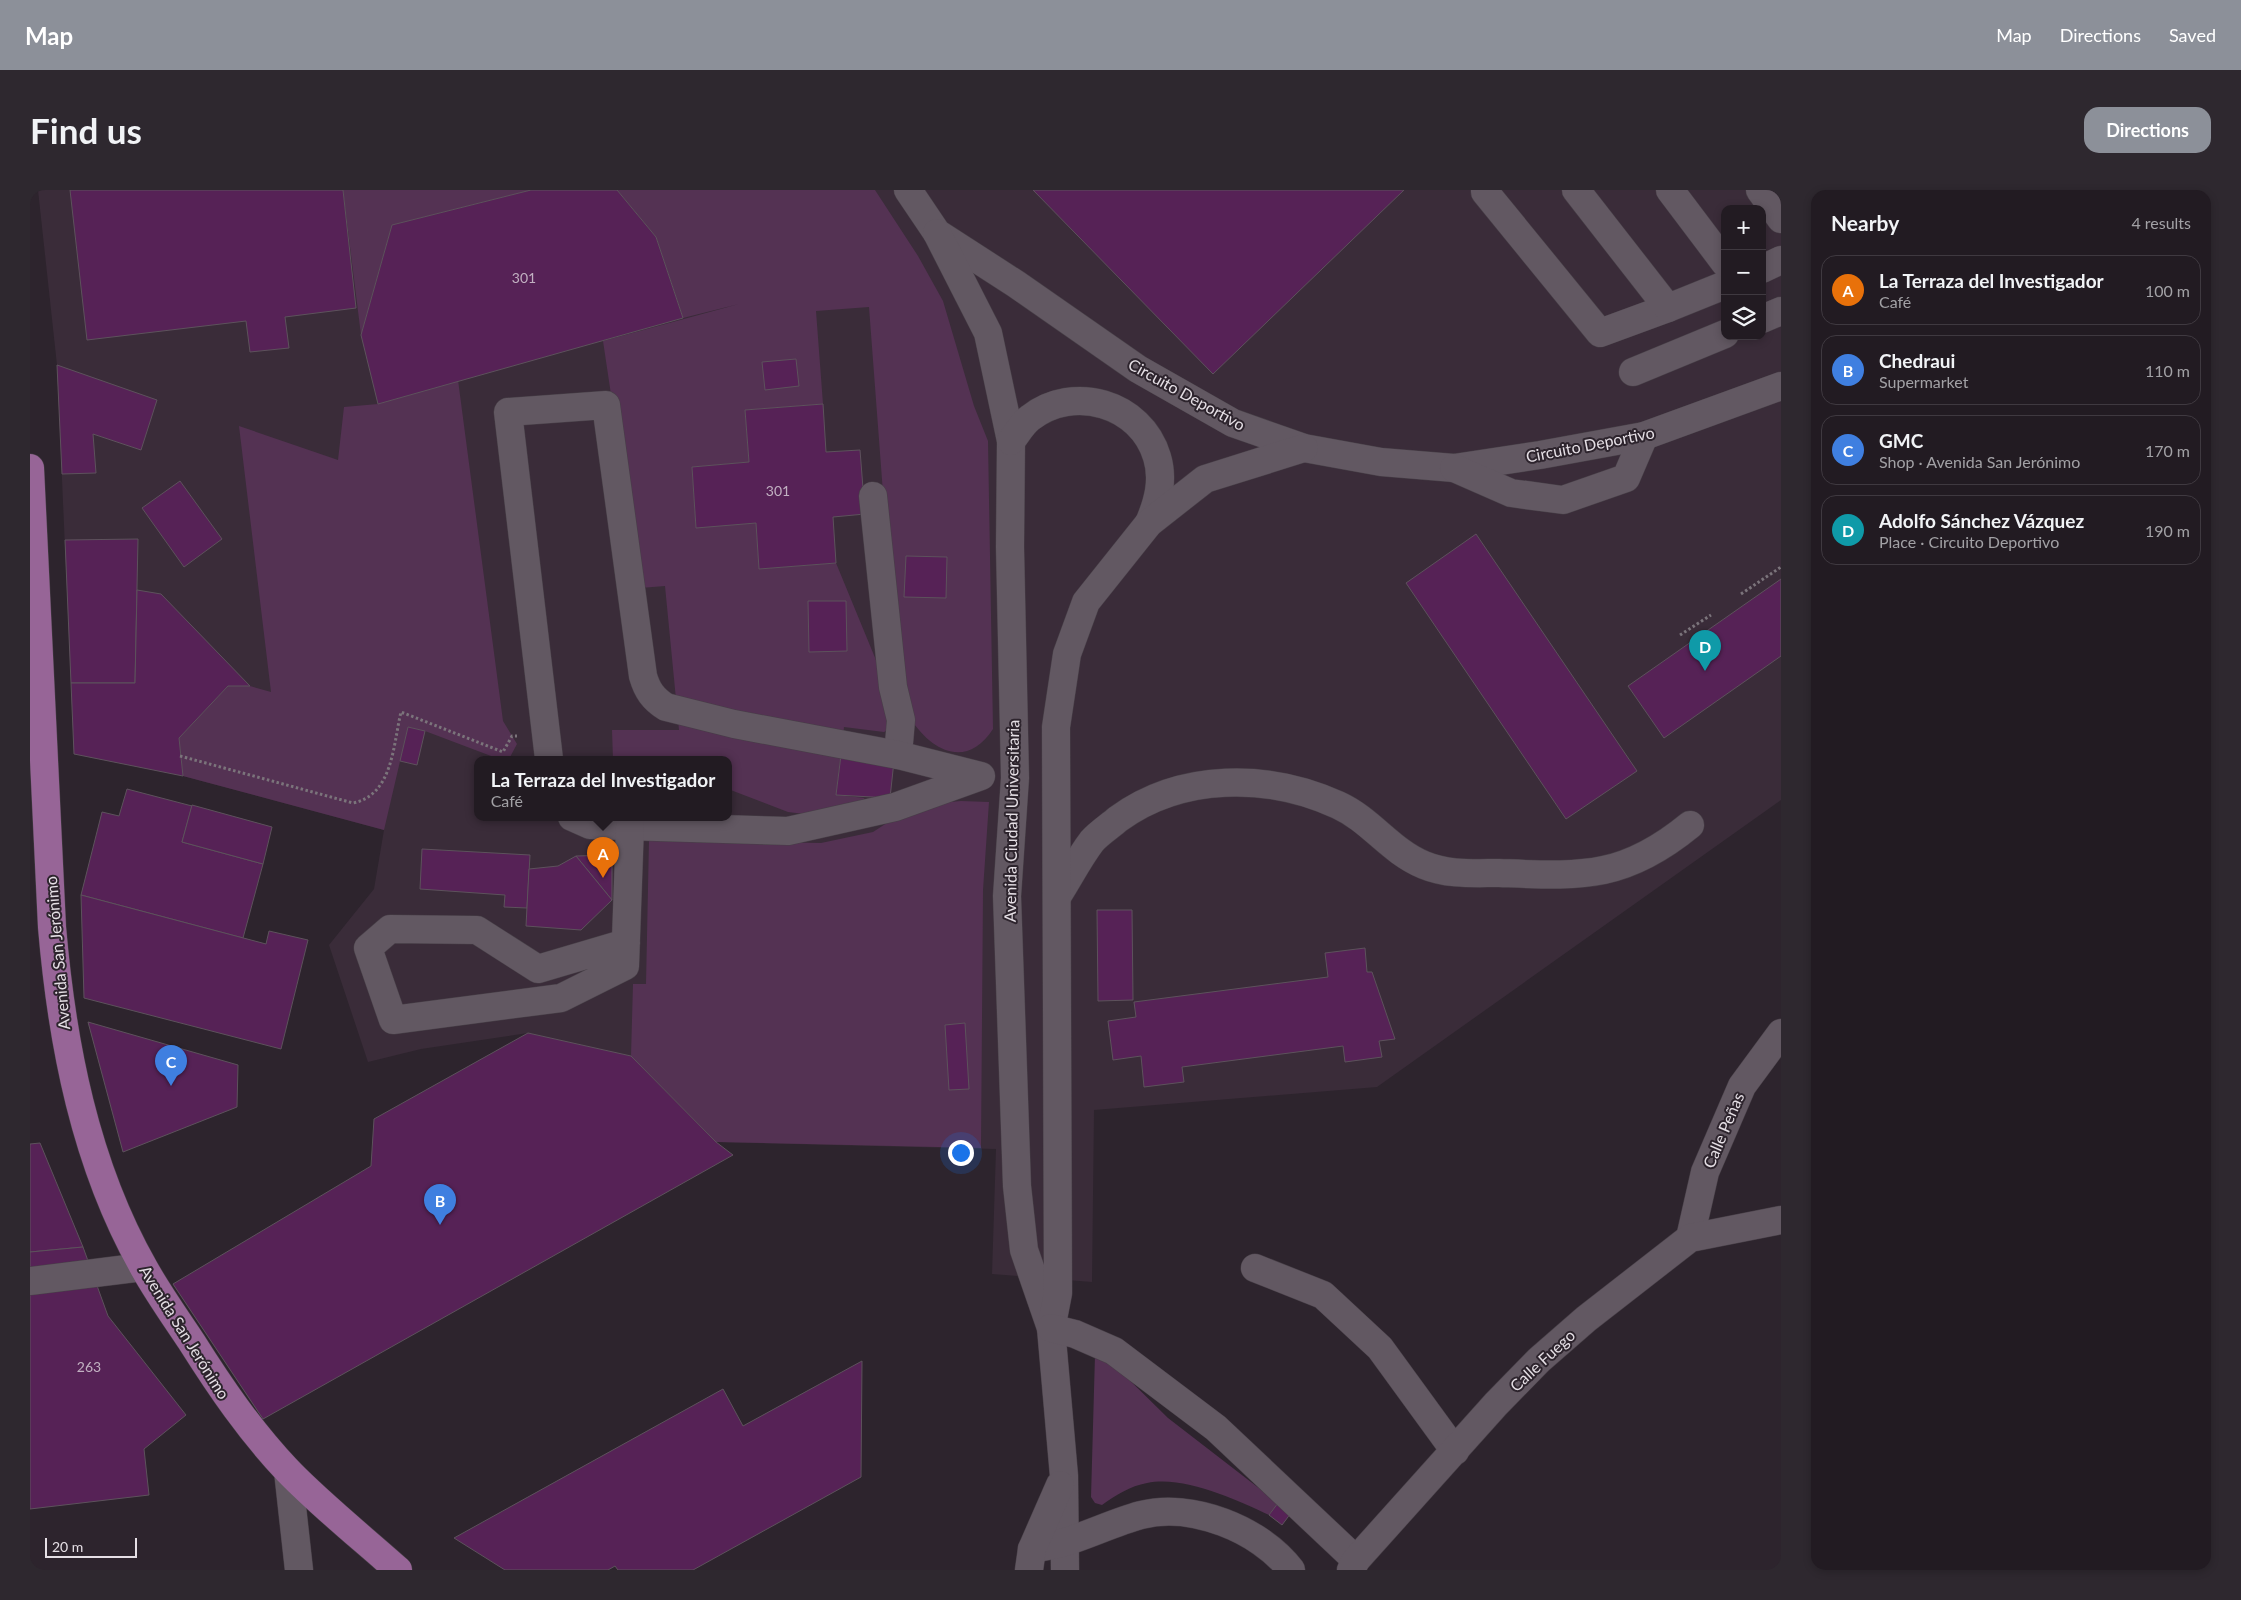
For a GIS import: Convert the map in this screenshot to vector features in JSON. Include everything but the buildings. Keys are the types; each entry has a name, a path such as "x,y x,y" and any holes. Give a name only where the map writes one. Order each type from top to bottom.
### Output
{"main road":[{"name":"Avenida San Jerónimo","path":"30,476 52,927 57,988 67,1049 81,1109 116,1207 144,1267 229,1401 288,1471 398,1570"}],"street":[{"name":"Circuito Deportivo","path":"908,190 937,233 1016,284 1138,369 1232,423 1304,448 1381,462 1454,468 1644,436 1781,386"},
{"path":"1485,190 1484,192 1600,333 1721,287"},
{"path":"1576,190 1668,308"},
{"path":"1670,190 1721,258"},
{"path":"1760,190 1781,219"},
{"name":"Avenida Ciudad Universitaria","path":"937,233 988,333 1010,442 1014,778 1007,896 1016,1186 1024,1250 1051,1328 1064,1476 1065,1570"},
{"path":"1766,267 1781,260"},
{"path":"1766,317 1781,311"},
{"path":"1633,372 1721,336"},
{"path":"1010,442 1029,419 1060,403 1078,400 1095,401 1112,406 1127,415 1140,427 1157,456 1160,491 1149,523"},
{"path":"548,750 508,412 606,405 643,676 650,694 666,707 703,717 839,746 898,755 981,776 1014,778"},
{"path":"1454,468 1511,493 1563,500 1626,478 1644,436"},
{"name":"Avenida Ciudad Universitaria","path":"1051,1328 1058,1292 1056,727 1067,654 1086,602 1149,523 1204,479 1304,448"},
{"path":"873,496 893,687 901,720 898,755"},
{"path":"581,821 590,825 788,831 895,807 981,776"},
{"path":"1058,895 1093,840 1110,826 1137,806 1158,796 1203,784 1258,784 1312,795 1362,818 1390,845 1406,856 1444,872 1573,876 1602,872 1630,863 1651,852 1690,825"},
{"path":"626,943 538,969 477,930 390,929 368,948 393,1020 561,998 625,966 626,943 630,826"},
{"name":"Calle Peñas","path":"1690,1238 1705,1172 1742,1086 1781,1033"},
{"name":"Calle Fuego","path":"1353,1565 1496,1404 1539,1360 1586,1319 1690,1238 1781,1220"},
{"path":"30,1281 144,1267"},
{"path":"1255,1268 1323,1295 1380,1348 1455,1451"},
{"path":"1051,1328 1075,1334 1114,1352 1216,1428 1353,1565"},
{"path":"288,1471 299,1570"},
{"name":"Avenida Ciudad Universitaria","path":"1030,1560 1064,1476"},
{"path":"1030,1560 1065,1542 1142,1514 1185,1512 1227,1522 1262,1542 1291,1570"}],"path":[{"path":"1741,594 1781,567"},
{"path":"1680,635 1711,615"},
{"path":"180,756 353,803 373,796 385,780 401,712 503,752 512,736 548,750"}],"shaded area":[{"path":"38,190 1781,190 1781,800 1377,1087 1094,1110 1092,1282 992,1274 996,1149 716,1142 631,1056 528,1033 421,1049 368,1062 329,945 374,889 384,830 183,776 74,754 57,365"},
{"path":"343,190 531,190 392,225 361,335"},
{"path":"617,190 875,190 918,256 943,301 974,406 988,441 993,729 983,741 972,749 961,752 939,747 919,730 910,718 884,732 844,727 836,795 865,798 855,805 804,814 788,812 732,791 732,756 613,756 612,730 679,730 665,586 640,588 603,341 739,304 683,318 656,237","holes":["869,307 888,559 878,665 836,563 759,569 756,523 696,527 692,467 749,462 745,410 823,404 816,311"]},
{"path":"458,380 503,721 517,744 511,756 491,756 425,731 408,727 384,830 183,776 179,738 228,686 250,686 271,692 239,426 338,460 344,407 378,404"},
{"path":"961,801 989,802 983,890 981,1148 716,1142 631,1056 633,984 646,984 649,840 821,843 873,832 893,819 939,803"},
{"path":"1095,1355 1105,1356 1168,1418 1278,1503 1269,1515 1210,1490 1162,1481 1135,1486 1123,1491 1102,1505 1095,1503 1091,1497"}],"place":[{"name":"Adolfo Sánchez Vázquez","path":"1705,671"},
{"name":"La Terraza del Investigador","path":"603,878"},
{"name":"GMC","path":"171,1086"},
{"name":"Chedraui","path":"440,1225"}]}
